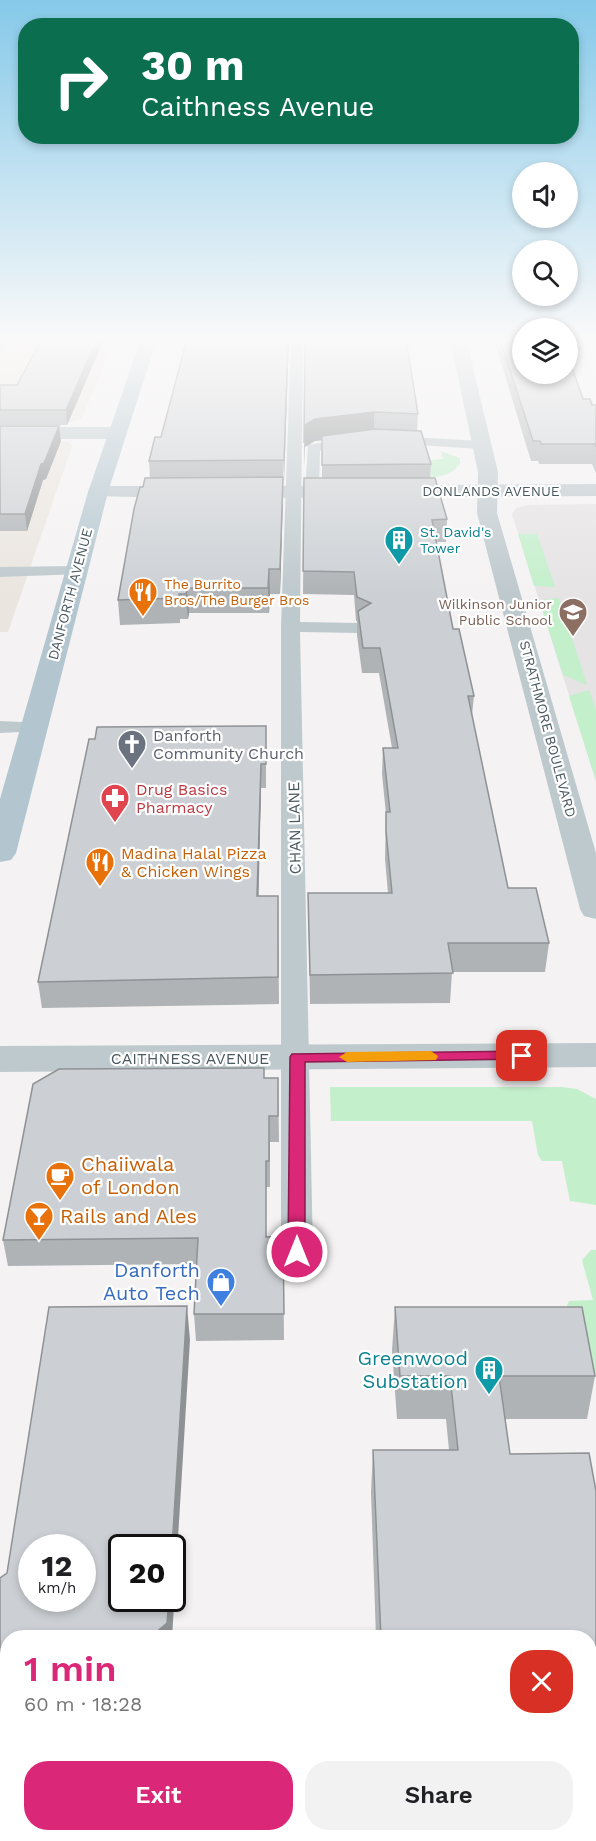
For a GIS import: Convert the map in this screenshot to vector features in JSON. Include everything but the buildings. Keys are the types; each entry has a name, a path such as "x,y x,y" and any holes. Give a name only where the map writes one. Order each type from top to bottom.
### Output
{"main road":[{"name":"DANFORTH AVENUE","path":"0,853 98,492 120,425"}],"street":[{"name":"STRATHMORE BOULEVARD","path":"477,425 489,490 487,513 596,909"},
{"path":"0,433 117,433"},
{"name":"DONLANDS AVENUE","path":"223,492 596,490"},
{"path":"98,492 200,492"},
{"name":"CAITHNESS AVENUE","path":"0,1059 596,1055"}],"lane":[{"path":"299,425 301,492"},
{"path":"301,492 313,448 370,440 481,445"},
{"name":"CHAN LANE","path":"297,1252 297,1057 290,627 301,492"},
{"path":"0,572 76,571"},
{"path":"290,627 359,628"},
{"path":"0,727 34,727"}],"shaded area":[{"path":"0,442 69,442 72,446 8,632 0,632"},
{"name":"Wilkinson Junior Public School","path":"596,504 596,781 512,514 516,508 528,505"}],"green space":[{"path":"441,451 460,458 460,464 446,475 428,477 389,474 421,461 443,459"},
{"path":"518,534 537,534 555,587 534,586"},
{"path":"559,598 587,685 563,675 539,600"},
{"path":"589,690 596,710 596,781 569,696"},
{"path":"330,1087 561,1087 577,1089 596,1099 596,1205 570,1201 562,1161 542,1161 538,1155 532,1121 331,1121"},
{"path":"591,1250 596,1250 596,1374 578,1374 566,1308 569,1301 593,1300 582,1260"}],"slow traffic":[{"path":"347,1057 431,1056"}],"place":[{"name":"St. David's Tower","path":"399,566"},
{"name":"The Burrito Bros/The Burger Bros","path":"143,618"},
{"name":"Wilkinson Junior Public School","path":"573,638"},
{"name":"Danforth Community Church","path":"132,770"},
{"name":"Drug Basics Pharmacy","path":"115,824"},
{"name":"Madina Halal Pizza & Chicken Wings","path":"100,888"},
{"name":"Chaiiwala of London","path":"60,1202"},
{"name":"Rails and Ales","path":"39,1242"},
{"name":"Danforth Auto Tech","path":"221,1308"},
{"name":"Greenwood Substation","path":"489,1396"}],"route":[{"path":"297,1252 297,1057 522,1056"}]}
